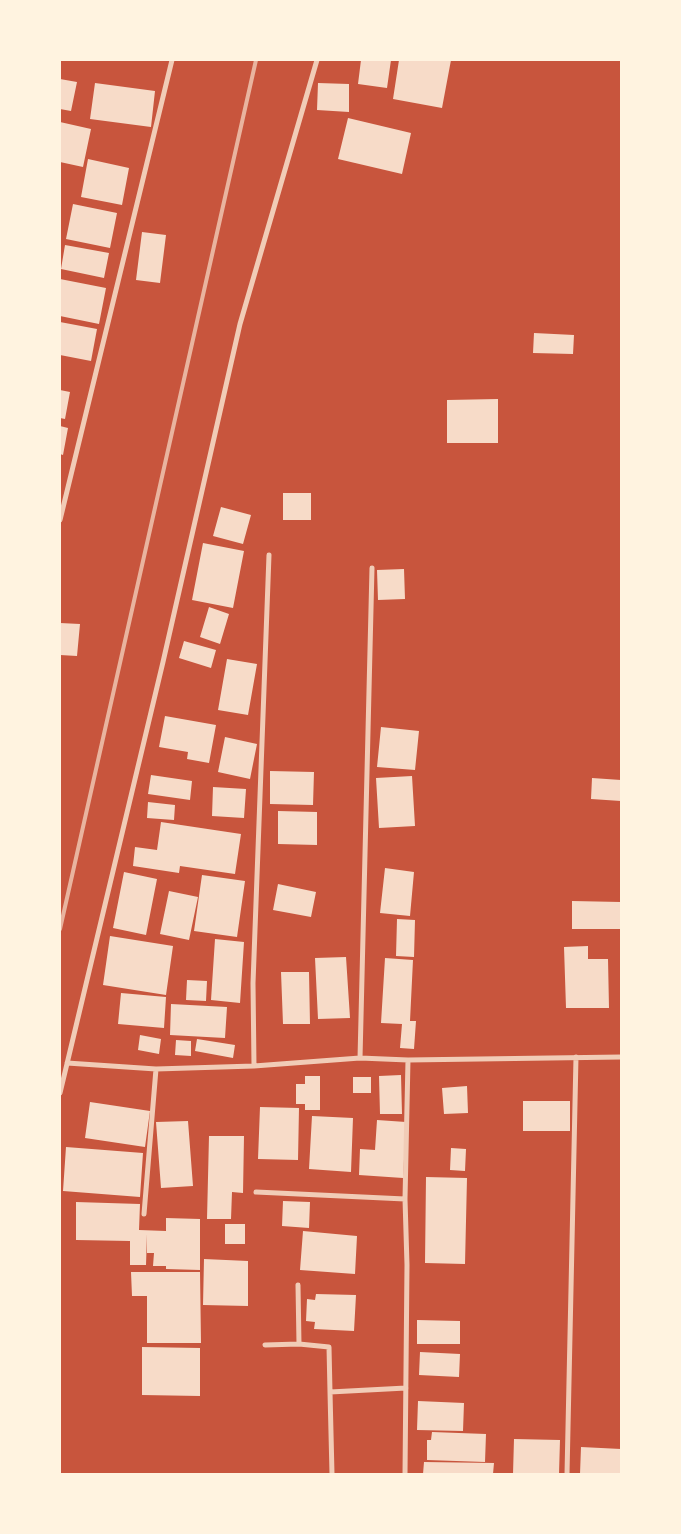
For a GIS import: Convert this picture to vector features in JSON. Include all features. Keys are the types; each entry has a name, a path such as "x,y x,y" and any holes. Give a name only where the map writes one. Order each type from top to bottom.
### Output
{"street":[{"path":"60,520 172,60"},
{"path":"60,1093 240,324 317,60"},
{"path":"254,1066 253,983 269,555"},
{"path":"360,1058 372,568"},
{"path":"567,1474 576,1057"},
{"path":"67,1063 156,1069 254,1066 360,1058 408,1060 621,1057"},
{"path":"405,1474 407,1265 405,1199 408,1060"},
{"path":"144,1214 156,1069"},
{"path":"256,1192 405,1199"},
{"path":"298,1285 299,1344"},
{"path":"266,1345 299,1344 329,1347 332,1474"},
{"path":"330,1392 406,1388"}],"building":[{"path":"361,60 391,60 387,88 358,84"},
{"path":"399,60 451,60 442,108 393,99"},
{"path":"60,79 77,82 71,111 60,109"},
{"path":"95,83 155,91 151,127 90,119"},
{"path":"318,83 349,84 349,112 317,110"},
{"path":"348,118 411,133 402,174 338,159"},
{"path":"60,122 91,129 83,167 60,162"},
{"path":"88,159 129,168 122,205 81,197"},
{"path":"73,204 117,213 110,248 66,239"},
{"path":"142,232 166,235 160,283 136,280"},
{"path":"65,245 109,253 104,278 61,269"},
{"path":"60,279 106,288 99,324 60,316"},
{"path":"60,322 97,329 91,361 60,355"},
{"path":"534,333 574,335 573,354 533,353"},
{"path":"60,390 70,392 65,419 60,418"},
{"path":"498,399 498,443 447,443 447,400"},
{"path":"60,426 68,428 63,455 60,454"},
{"path":"283,493 311,493 311,520 283,520"},
{"path":"221,507 251,515 243,544 213,536"},
{"path":"203,543 244,551 233,608 192,600"},
{"path":"404,569 405,599 378,600 377,570"},
{"path":"209,607 229,614 220,644 200,637"},
{"path":"60,623 80,624 77,656 60,655"},
{"path":"184,641 216,650 211,668 179,658"},
{"path":"227,659 257,664 248,715 218,710"},
{"path":"165,716 216,725 209,763 187,759 188,752 159,747"},
{"path":"381,727 419,731 415,770 377,767"},
{"path":"225,737 257,744 250,779 218,772"},
{"path":"270,771 314,772 313,805 270,804"},
{"path":"151,775 192,781 190,800 148,794"},
{"path":"412,776 415,826 379,828 376,778"},
{"path":"592,778 621,780 621,801 591,799"},
{"path":"213,787 246,789 244,818 212,816"},
{"path":"148,802 175,805 174,820 147,818"},
{"path":"278,811 317,812 317,845 278,844"},
{"path":"161,822 241,834 235,874 180,866 179,873 133,866 135,847 157,850"},
{"path":"385,868 414,872 410,916 380,913"},
{"path":"124,872 157,879 146,935 113,928"},
{"path":"202,875 245,881 237,937 194,931"},
{"path":"278,884 316,892 311,917 273,910"},
{"path":"169,891 198,897 189,940 160,934"},
{"path":"572,901 621,902 621,929 572,929"},
{"path":"397,919 415,920 414,957 396,956"},
{"path":"110,936 173,946 166,995 103,985"},
{"path":"215,939 244,942 240,1003 211,1000"},
{"path":"588,946 588,959 608,959 609,1008 566,1008 564,947"},
{"path":"346,957 350,1018 318,1019 315,958"},
{"path":"385,958 413,960 410,1021 416,1021 414,1049 400,1048 402,1024 381,1023"},
{"path":"281,972 309,972 310,1024 283,1024"},
{"path":"187,980 207,981 206,1001 186,1000"},
{"path":"121,993 166,997 164,1028 118,1024"},
{"path":"171,1004 227,1007 225,1038 170,1035"},
{"path":"140,1035 161,1039 159,1054 138,1050"},
{"path":"197,1039 235,1045 233,1058 195,1051"},
{"path":"176,1040 191,1041 191,1056 175,1055"},
{"path":"401,1075 402,1114 380,1114 379,1076"},
{"path":"305,1076 320,1076 320,1110 305,1110 305,1104 296,1104 296,1084 305,1084"},
{"path":"353,1077 371,1077 371,1093 353,1093"},
{"path":"467,1086 468,1113 444,1114 442,1088"},
{"path":"523,1101 570,1101 570,1131 523,1131"},
{"path":"90,1102 150,1111 145,1147 85,1138"},
{"path":"260,1107 299,1108 298,1160 258,1159"},
{"path":"312,1116 353,1118 351,1172 309,1169"},
{"path":"377,1120 406,1122 403,1178 359,1175 360,1149 375,1150"},
{"path":"188,1121 193,1186 161,1188 156,1122"},
{"path":"209,1136 244,1136 243,1193 232,1192 231,1219 207,1219"},
{"path":"66,1147 143,1153 140,1197 63,1191"},
{"path":"451,1148 466,1149 465,1171 450,1170"},
{"path":"426,1177 467,1178 465,1264 425,1263"},
{"path":"283,1201 310,1202 309,1228 282,1226"},
{"path":"76,1202 140,1204 139,1230 166,1231 166,1218 200,1219 200,1270 166,1269 166,1266 153,1266 154,1253 147,1253 147,1234 146,1265 130,1265 130,1241 76,1240"},
{"path":"225,1224 245,1224 245,1244 225,1244"},
{"path":"303,1231 357,1236 355,1274 300,1270"},
{"path":"204,1259 248,1261 248,1306 203,1305"},
{"path":"131,1272 200,1272 201,1343 147,1343 147,1296 132,1296"},
{"path":"316,1294 356,1295 354,1331 314,1329 315,1322 306,1321 307,1299 315,1300"},
{"path":"417,1320 460,1321 460,1344 417,1344"},
{"path":"142,1347 200,1348 200,1396 142,1395"},
{"path":"420,1352 460,1354 459,1377 419,1375"},
{"path":"418,1401 464,1403 463,1431 417,1430"},
{"path":"432,1432 486,1434 485,1462 427,1460 427,1440 431,1440"},
{"path":"514,1439 560,1440 559,1474 513,1474"},
{"path":"581,1447 621,1449 621,1474 580,1474"},
{"path":"424,1462 494,1463 493,1474 423,1474"}],"railway":[{"path":"60,929 256,60"}]}
